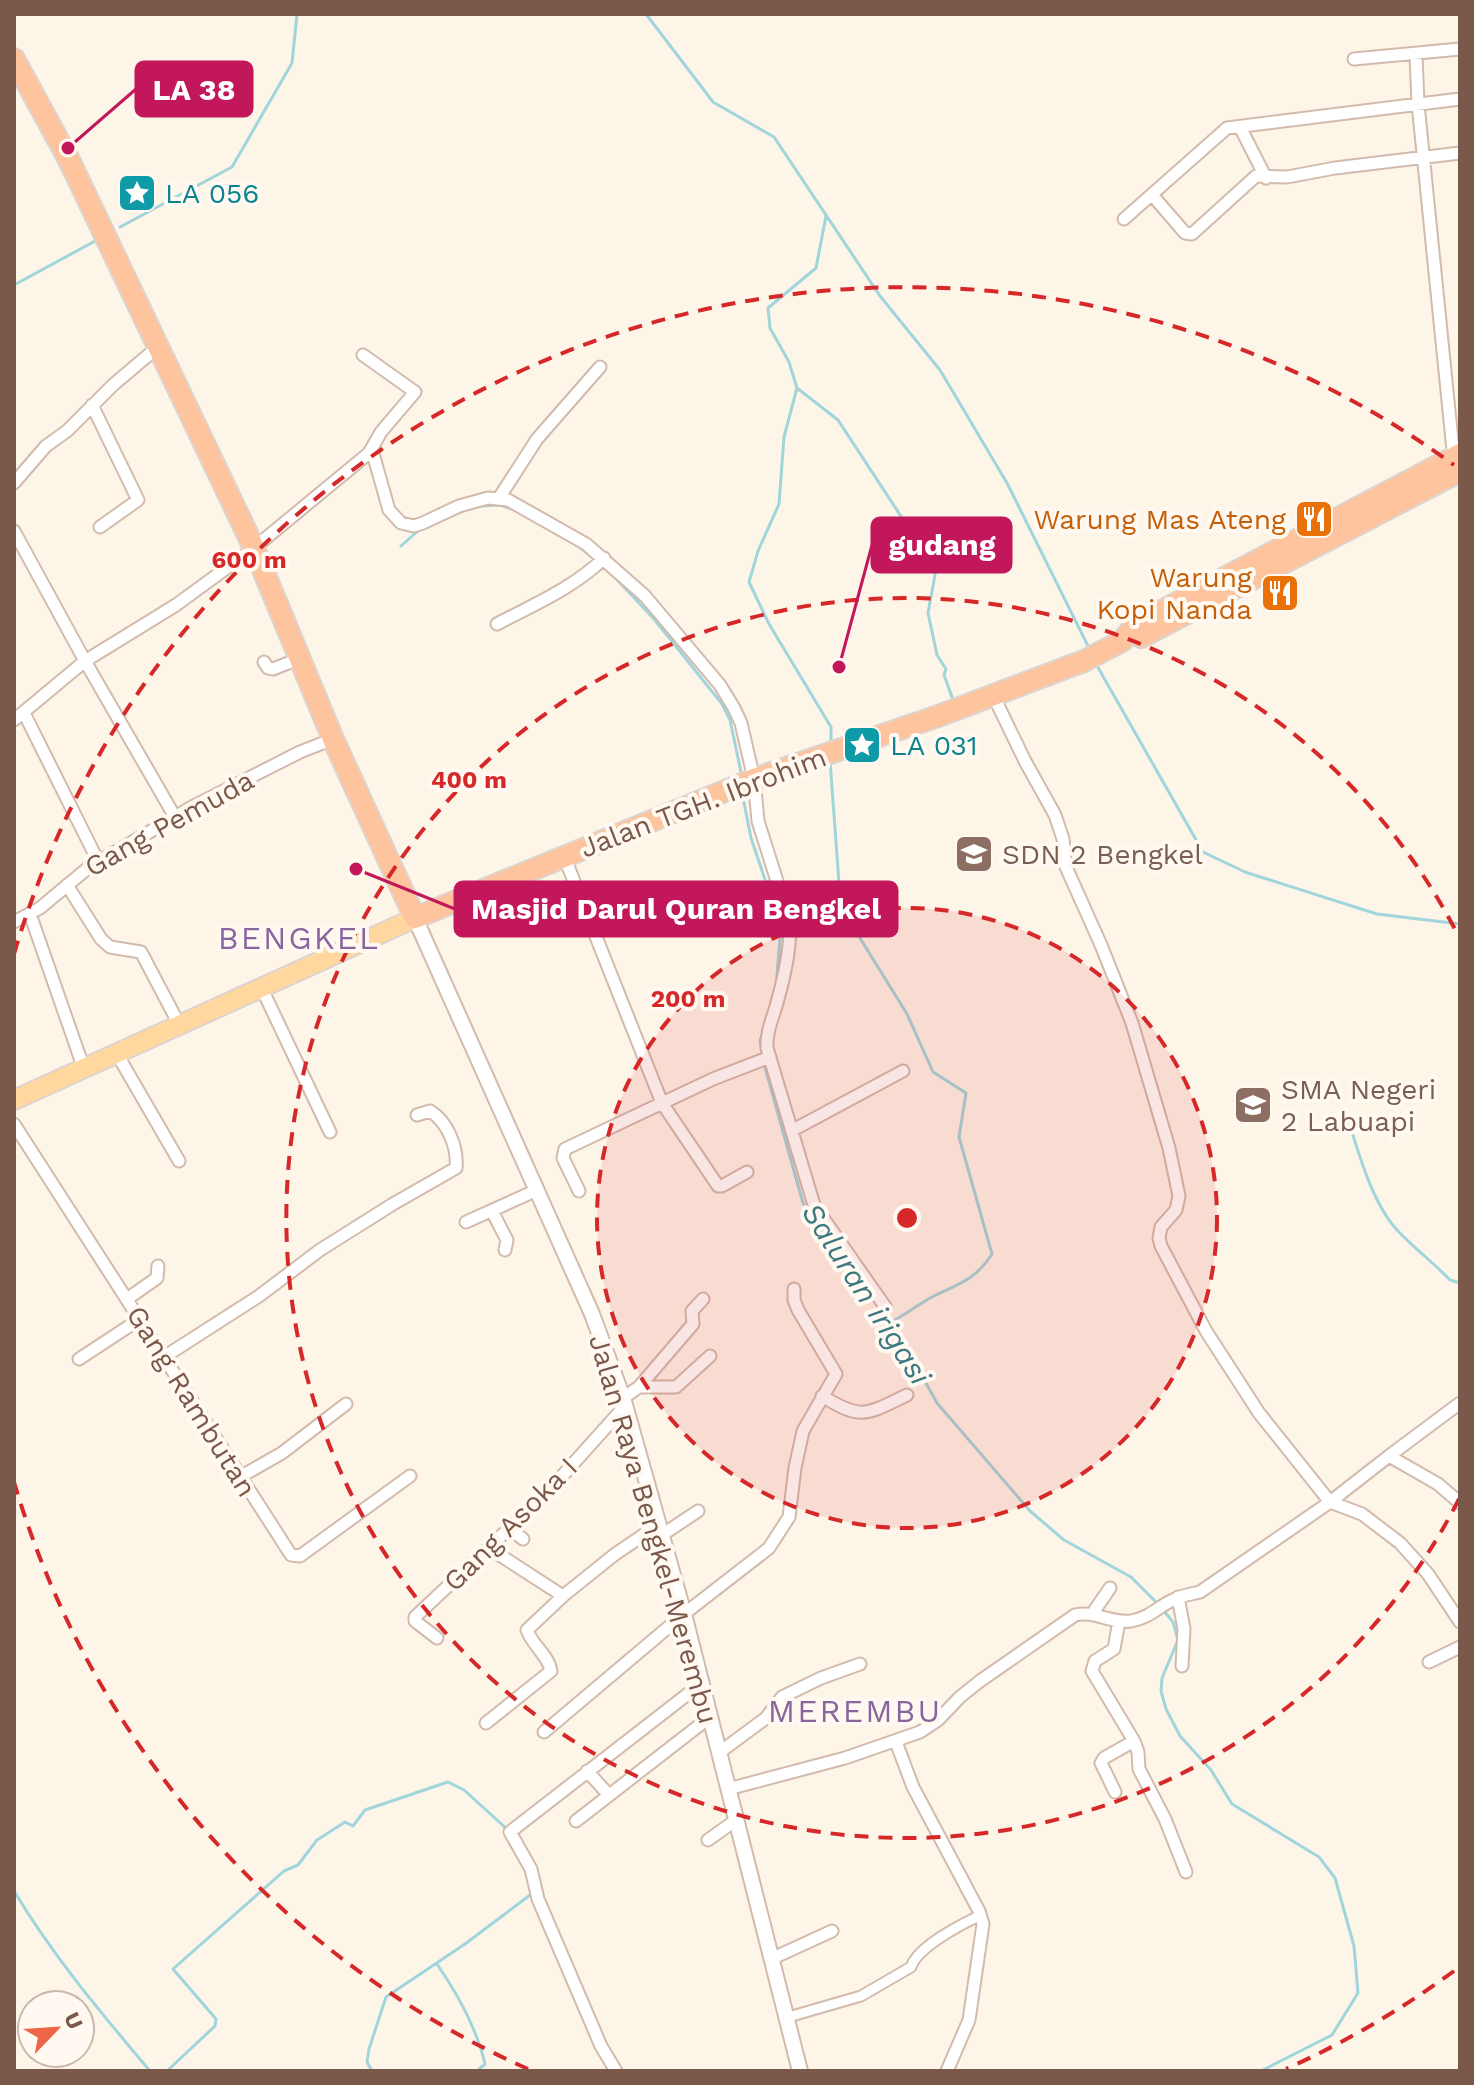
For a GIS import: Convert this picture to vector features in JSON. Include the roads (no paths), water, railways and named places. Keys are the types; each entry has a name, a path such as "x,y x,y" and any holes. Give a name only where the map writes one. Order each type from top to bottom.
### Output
{"highway":[{"path":"14,59 69,160 254,548 333,739 415,918"},
{"name":"Jalan TGH. Ibrohim","path":"415,918 745,783 993,695 1139,638 1185,616 1458,463"}],"main road":[{"path":"14,1100 415,918"}],"street":[{"path":"1354,59 1460,49"},
{"path":"1416,55 1418,104 1458,463"},
{"path":"1124,219 1221,132 1233,126 1460,99"},
{"path":"1240,127 1266,178"},
{"path":"1153,196 1185,233 1192,234 1254,177 1460,153"},
{"path":"14,483 46,446 67,431 159,346"},
{"path":"98,861 19,717 85,661 176,605 254,548 366,454 415,392 363,355"},
{"path":"499,498 537,439 600,367"},
{"path":"92,405 138,500 100,527"},
{"path":"366,454 389,510 401,523 414,526 469,503 499,498 565,531 645,596 728,695 741,723 745,783 787,906 790,927 783,977 768,1028 766,1059 793,1130 814,1205 886,1308"},
{"path":"14,531 175,817"},
{"path":"497,624 536,604 601,561"},
{"path":"264,662 273,669 301,658"},
{"path":"993,695 1055,815 1063,839 1066,867 1132,1023 1169,1148 1179,1196 1176,1210 1159,1231 1161,1246 1206,1331 1259,1413 1330,1502 1362,1514 1400,1543 1437,1585 1460,1622"},
{"name":"Gang Pemuda","path":"14,922 56,896 98,861 277,764 333,739"},
{"path":"564,856 662,1103 718,1186 747,1172"},
{"path":"67,885 101,939 110,947 141,952 180,1026"},
{"path":"30,914 84,1069"},
{"name":"Jalan Raya Bengkel-Merembu","path":"415,918 592,1314 624,1402 684,1614 799,2071"},
{"path":"262,989 330,1132"},
{"path":"117,1054 179,1161"},
{"path":"579,1191 563,1158 563,1151 713,1079 766,1059"},
{"path":"793,1130 903,1071"},
{"path":"164,1357 248,1303 320,1250 456,1168 457,1155 437,1116 430,1111 417,1115"},
{"name":"Gang Rambutan","path":"14,1124 287,1552 296,1557 410,1476"},
{"path":"466,1222 537,1190"},
{"path":"492,1211 507,1240 505,1250"},
{"path":"127,1299 157,1278 158,1266"},
{"path":"544,1732 684,1614 761,1556 778,1537 789,1517 801,1439 822,1396 836,1377 836,1371 798,1310 794,1289"},
{"name":"Gang Asoka I","path":"437,1638 415,1621 415,1617 546,1494 693,1324 692,1311 703,1299"},
{"path":"79,1359 140,1319"},
{"path":"639,1387 676,1387 710,1356"},
{"path":"822,1396 859,1414 874,1411 907,1395"},
{"path":"728,1789 896,1742 929,1727 970,1689 1062,1623 1080,1614 1119,1621 1145,1618 1169,1603 1200,1592 1330,1502 1460,1403"},
{"path":"240,1477 282,1453 346,1404"},
{"path":"1389,1456 1438,1484 1460,1503"},
{"path":"486,1723 551,1671 550,1664 527,1630 614,1555 698,1511"},
{"path":"509,1528 523,1539"},
{"path":"489,1548 563,1596"},
{"path":"1092,1614 1110,1588"},
{"path":"1169,1603 1184,1629 1182,1666"},
{"path":"1119,1621 1114,1649 1095,1661 1092,1671 1134,1741 1139,1769 1165,1819 1186,1872"},
{"path":"1429,1662 1460,1647"},
{"path":"720,1752 766,1718 782,1697 860,1664"},
{"path":"616,2071 595,2031 538,1899 531,1869 511,1835 512,1829 702,1683"},
{"path":"576,1821 710,1717"},
{"path":"1115,1792 1101,1763 1104,1758 1134,1741"},
{"path":"896,1742 913,1787 983,1924 969,2020 947,2071"},
{"path":"587,1771 608,1794"},
{"path":"708,1840 736,1820"},
{"path":"785,2018 861,1996 911,1967 914,1957 981,1915"},
{"path":"771,1959 832,1931"}],"waterway":[{"path":"120,227 232,167 292,63 297,14"},
{"path":"646,14 713,102 774,137 880,296 940,370 1007,483 1090,650"},
{"path":"826,216 816,268 768,308 770,328 789,362 797,388 784,437 779,504 758,551 749,582 769,624 831,727 831,745"},
{"path":"14,285 97,240"},
{"path":"797,388 838,420 925,553 935,575 928,613 937,655 946,669 944,675 952,697"},
{"name":"Saluran irigasi","path":"479,506 500,505 515,510"},
{"name":"Saluran irigasi","path":"446,518 468,509"},
{"name":"Saluran irigasi","path":"401,546 420,529"},
{"name":"Saluran irigasi","path":"577,545 596,560"},
{"name":"Saluran irigasi","path":"608,570 654,619 722,704 730,720 742,777"},
{"path":"1096,664 1203,852 1245,872 1377,914 1460,924"},
{"path":"830,760 839,883 855,930 907,1014 933,1072 966,1093 959,1137 992,1254 972,1277 892,1322"},
{"name":"Saluran irigasi","path":"742,793 751,838 781,927 776,987"},
{"name":"Saluran irigasi","path":"763,1032 760,1041 763,1056"},
{"name":"Saluran irigasi","path":"764,1064 803,1203 878,1306"},
{"path":"1346,1112 1366,1175 1389,1221 1450,1280 1460,1283"},
{"name":"Saluran irigasi","path":"883,1312 892,1322 937,1403 1030,1511 1064,1540 1131,1577 1158,1604"},
{"name":"Saluran irigasi","path":"1163,1610 1173,1622 1178,1640 1162,1678 1161,1691 1180,1736 1211,1770 1232,1804 1319,1857 1335,1878 1354,1946 1358,1993 1332,2035 1261,2071"},
{"path":"167,2071 215,2026 216,2019 173,1969 284,1871 298,1865 317,1840 345,1822 353,1826 365,1810 448,1782 464,1790 508,1830"},
{"path":"14,1891 61,1961 150,2071"},
{"path":"372,2071 367,2062 369,2049 386,1997 465,1944 534,1892"},
{"path":"437,1964 459,1999 477,2038 485,2064 477,2071"}],"place":[{"name":"LA 38","path":"68,148"},
{"name":"LA 056","path":"137,193"},
{"name":"Warung Mas Ateng","path":"1314,519"},
{"name":"Warung Kopi Nanda","path":"1280,593"},
{"name":"gudang","path":"839,667"},
{"name":"LA 031","path":"862,745"},
{"name":"SDN 2 Bengkel","path":"974,854"},
{"name":"Masjid Darul Quran Bengkel","path":"356,869"},
{"name":"SMA Negeri 2 Labuapi","path":"1253,1105"}],"district":[{"name":"BENGKEL","path":"299,938"},
{"name":"MEREMBU","path":"855,1711"}]}
